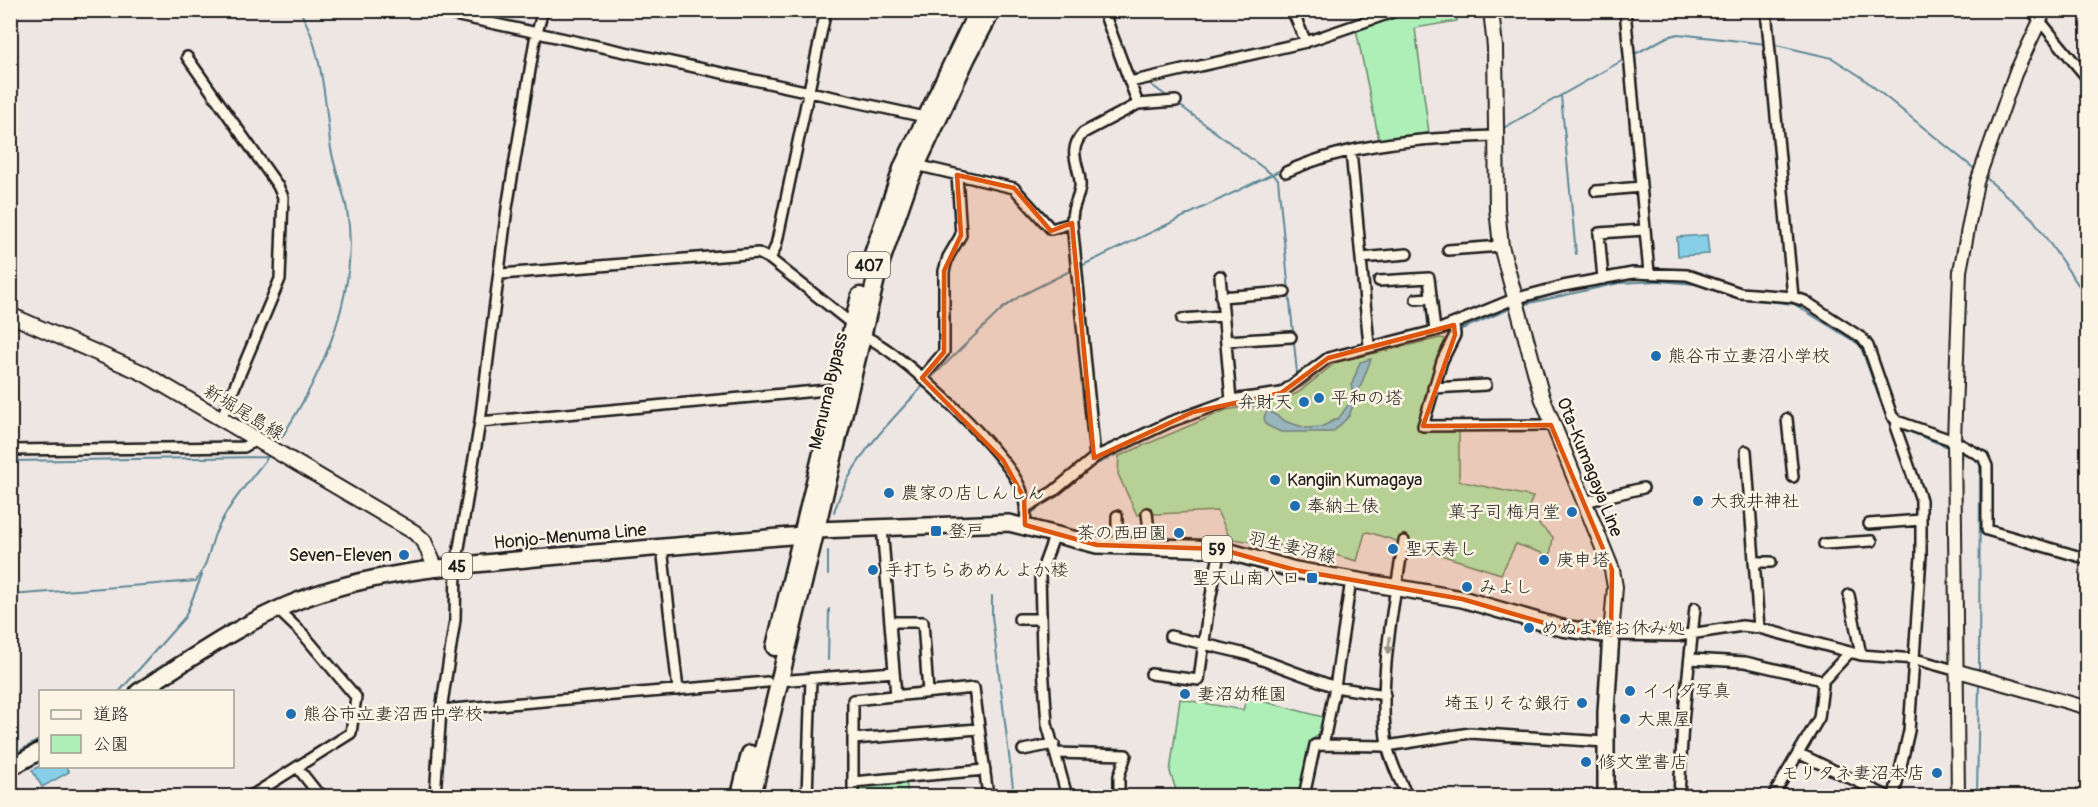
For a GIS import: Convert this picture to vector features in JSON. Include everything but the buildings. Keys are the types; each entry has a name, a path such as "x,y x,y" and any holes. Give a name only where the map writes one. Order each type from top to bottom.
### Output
{"highway":[{"name":"Menuma Bypass","path":"740,796 773,682 879,233 903,166 978,10"},
{"name":"Menuma Bypass","path":"809,532 836,392 856,330 916,165 992,10"},
{"name":"Menuma Bypass","path":"752,796 773,682"}],"main road":[{"path":"1491,10 1495,47 1497,209 1501,246 1514,299"},
{"name":"Ota-Kumagaya Line","path":"1514,299 1551,424 1614,579 1611,635"},
{"name":"新堀尾島線","path":"10,315 143,373 414,532 430,552 436,569"},
{"name":"羽生妻沼線","path":"809,532 990,522 1024,525 1097,545 1220,549 1295,570 1473,601 1562,628 1611,635"},
{"name":"Honjo-Menuma Line","path":"141,690 238,630 277,609 302,599 365,582 456,566 809,532"},
{"path":"1606,796 1605,742 1611,635"},
{"path":"10,768 39,752"}],"street":[{"path":"432,10 925,117"},
{"path":"435,796 441,710 454,620 456,566 480,422 501,274 507,208 543,10"},
{"path":"770,259 776,246 826,10"},
{"path":"1103,10 1138,104"},
{"path":"1293,10 1306,42"},
{"path":"1130,82 1306,42 1400,10"},
{"path":"1625,10 1649,273"},
{"path":"1766,10 1792,297"},
{"path":"2039,14 2088,79"},
{"path":"1958,796 1954,448 1956,334 1966,232 1977,182 2039,14"},
{"path":"187,57 278,186 283,197 279,279 221,419"},
{"path":"1095,457 1071,209 1080,189 1074,162 1077,140 1083,133 1138,104 1176,101"},
{"path":"1286,172 1320,158 1351,151 1406,142 1497,136"},
{"path":"1351,151 1370,345"},
{"path":"916,165 1014,188 1050,230 1072,224"},
{"path":"922,378 944,352 944,271 948,257 961,235 957,175"},
{"path":"1596,191 1641,187"},
{"path":"1603,279 1599,233 1644,230"},
{"path":"1448,250 1501,246"},
{"path":"501,274 758,253 770,259 856,330 922,378 1003,460 1018,482 1027,507 1024,525"},
{"path":"1361,258 1407,254"},
{"path":"1027,507 1054,491 1095,457 1170,422 1231,400 1281,393 1328,358 1370,345 1435,331 1454,330 1514,299 1603,279 1649,273 1687,275 1740,293 1792,297 1805,301 1862,338 1872,354 1892,416 1897,421 1954,448 1983,457 1987,466 1987,531 2088,559"},
{"path":"1220,276 1231,400"},
{"path":"1379,281 1429,278 1435,331"},
{"path":"1221,297 1285,292"},
{"path":"1416,298 1431,298"},
{"path":"1182,319 1223,316"},
{"path":"1454,330 1433,388 1423,426 1551,424"},
{"path":"1226,341 1291,337"},
{"path":"1433,388 1486,385"},
{"path":"480,422 827,390 836,392"},
{"path":"1787,419 1792,477"},
{"path":"1894,796 1910,731 1921,520 1921,500 1896,429 1897,421"},
{"path":"10,450 244,447 256,440"},
{"path":"1746,451 1759,628"},
{"path":"1584,502 1643,488"},
{"path":"1148,513 1151,548"},
{"path":"1117,516 1117,546"},
{"path":"1869,524 1921,520"},
{"path":"882,527 896,694"},
{"path":"1055,534 1041,569 1041,620 1047,724 1067,796"},
{"path":"1404,541 1396,586 1384,695 1387,746 1407,796"},
{"path":"1824,544 1872,541"},
{"path":"662,547 678,690"},
{"path":"1151,674 1198,680 1220,549"},
{"path":"1754,562 1771,562"},
{"path":"1323,745 1335,687 1351,580"},
{"path":"1030,594 1041,597"},
{"path":"1849,595 1861,655"},
{"path":"1695,608 1683,722 1679,794 1724,796"},
{"path":"251,796 351,733 356,697 303,634 277,609"},
{"path":"1019,620 1041,620"},
{"path":"890,622 923,622 928,692"},
{"path":"1611,635 1693,634 1742,626 1759,628 1861,655 1915,659 2088,708"},
{"path":"1170,636 1246,654 1335,687 1384,695"},
{"path":"1821,683 1850,652"},
{"path":"1690,659 1745,662 1818,679 1821,683 1823,697 1819,718 1773,796"},
{"path":"441,710 894,672"},
{"path":"807,796 811,679"},
{"path":"853,796 853,700 974,688 988,796"},
{"path":"853,739 978,729"},
{"path":"1304,796 1315,745 1387,746 1470,732 1605,742"},
{"path":"1023,750 1055,748 1126,755 1119,776 1119,796"},
{"path":"1798,753 1887,796"},
{"path":"297,767 316,791 324,796"},
{"path":"853,782 985,770"},
{"path":"10,790 16,796"}],"highlighted area":[{"path":"957,175 1014,188 1051,231 1072,223 1094,458 1193,412 1281,393 1328,358 1454,325 1455,335 1423,426 1551,425 1612,570 1611,635 1562,628 1462,599 1295,570 1220,549 1097,545 1025,525 1024,498 1003,460 922,378 944,352 944,271 961,235"}],"green space":[{"path":"1406,11 1456,11 1457,21 1415,28 1429,133 1379,140 1356,29"},
{"path":"1440,338 1447,339 1426,391 1418,428 1459,428 1459,481 1533,497 1526,513 1553,537 1550,556 1516,544 1501,574 1368,532 1365,533 1357,561 1328,553 1233,539 1229,536 1217,511 1137,515 1118,474 1119,456 1226,410 1281,401 1299,392 1336,362"},
{"path":"1247,697 1323,717 1321,732 1314,739 1299,796 1178,796 1170,772 1180,699 1243,710"},
{"path":"906,781 908,796 858,796 859,785"}],"water":[{"path":"1707,235 1709,254 1678,256 1677,237"},
{"path":"1371,359 1349,416 1333,432 1281,432 1266,425 1264,418 1267,410 1287,422 1306,428 1321,427 1339,418 1351,401 1352,384 1360,362"},
{"path":"39,766 67,768 69,772 42,787 32,770"}],"waterway":[{"path":"276,446 308,392 334,334 343,303 350,241 347,210 331,152 317,56 313,39 299,10"},
{"path":"1633,55 1667,37 1678,34 1766,44"},
{"path":"1772,44 1832,58 1860,76 1977,171"},
{"path":"1500,130 1625,59"},
{"path":"1129,69 1139,76"},
{"path":"1146,81 1168,97"},
{"path":"1561,96 1576,254"},
{"path":"1178,104 1278,179 1297,373"},
{"path":"1081,266 1283,169"},
{"path":"1984,176 2033,219 2088,299"},
{"path":"931,378 1003,308 1020,296 1072,270"},
{"path":"1521,305 1619,283 1658,281 1696,284 1738,298 1794,304 1860,345 1888,422 1893,425"},
{"path":"1457,331 1512,308"},
{"path":"1372,351 1451,332"},
{"path":"1032,513 1093,466 1180,424 1230,406 1278,399 1304,385 1332,361"},
{"path":"834,512 850,476 871,444 923,386"},
{"path":"1898,427 1948,447"},
{"path":"1959,452 1971,456 1980,464 1979,671"},
{"path":"10,595 196,581 205,564 220,523 271,453"},
{"path":"10,461 268,457"},
{"path":"828,551 828,575"},
{"path":"121,690 185,617 202,575"},
{"path":"992,596 992,616 1014,796"},
{"path":"828,660 829,609"},
{"path":"1977,796 1979,683"},
{"path":"15,758 18,752 39,740"}],"place":[{"name":"熊谷市立妻沼小学校","path":"1656,356"},
{"name":"平和の塔","path":"1319,398"},
{"name":"弁財天","path":"1304,402"},
{"name":"Kangiin Kumagaya","path":"1275,480"},
{"name":"農家の店しんしん","path":"889,493"},
{"name":"大我井神社","path":"1698,501"},
{"name":"奉納土俵","path":"1295,506"},
{"name":"菓子司 梅月堂","path":"1572,512"},
{"name":"登戸","path":"936,531"},
{"name":"茶の西田園","path":"1179,533"},
{"name":"聖天寿し","path":"1393,549"},
{"name":"Seven-Eleven","path":"404,555"},
{"name":"庚申塔","path":"1544,560"},
{"name":"手打ちらあめん よか楼","path":"873,570"},
{"name":"聖天山南入口","path":"1312,578"},
{"name":"みよし","path":"1467,587"},
{"name":"めぬま館お休み処","path":"1529,628"},
{"name":"イイダ写真","path":"1630,691"},
{"name":"妻沼幼稚園","path":"1185,694"},
{"name":"埼玉りそな銀行","path":"1582,703"},
{"name":"熊谷市立妻沼西中学校","path":"291,714"},
{"name":"大黒屋","path":"1625,719"},
{"name":"修文堂書店","path":"1586,762"},
{"name":"モリタネ妻沼本店","path":"1937,773"}]}
